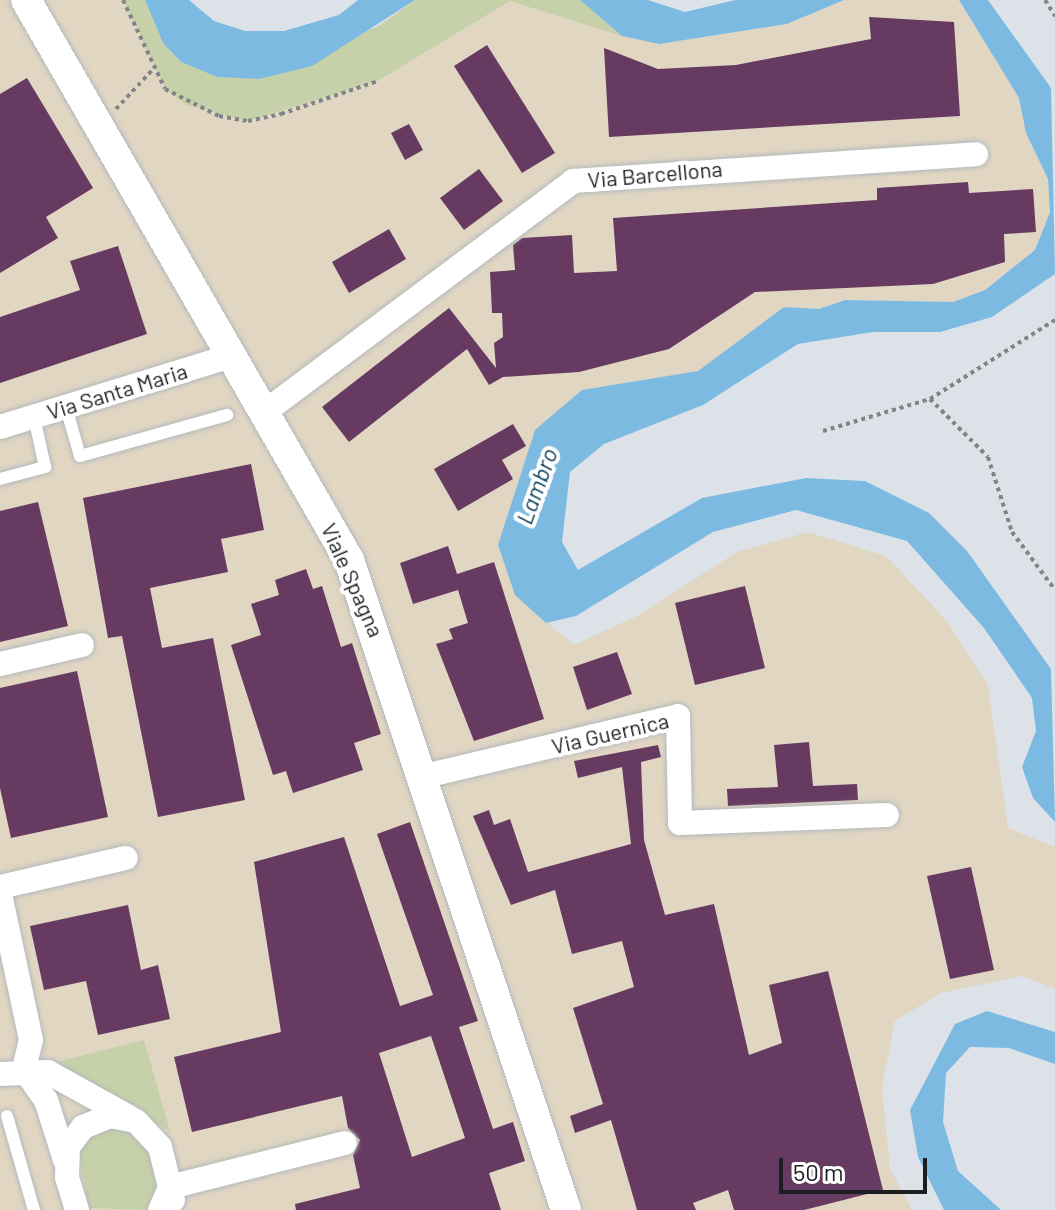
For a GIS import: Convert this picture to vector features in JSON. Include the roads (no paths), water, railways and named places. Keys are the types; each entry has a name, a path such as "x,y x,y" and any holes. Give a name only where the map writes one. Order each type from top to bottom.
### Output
{"street":[{"name":"Viale Spagna","path":"26,0 234,355 349,560 425,776 566,1210"},
{"name":"Via Barcellona","path":"266,411 573,181 976,154"},
{"name":"Via Santa Maria","path":"0,427 234,355"},
{"path":"0,664 82,645"},
{"name":"Via Guernica","path":"425,776 678,716 680,823 887,815"},
{"path":"0,887 126,858"},
{"path":"0,894 31,1040 12,1072"},
{"path":"12,1072 48,1072 136,1121 160,1147 173,1198"},
{"path":"12,1072 46,1100 77,1210"},
{"path":"65,1160 75,1135 95,1119 136,1121"},
{"path":"160,1210 173,1198 345,1143"}],"lane":[{"path":"66,407 80,456 227,415"},
{"path":"0,479 45,467 34,417"},
{"path":"7,1116 34,1210"}],"water":[{"path":"145,0 189,0 214,21 245,31 284,31 339,15 358,0 415,0 312,66 259,79 217,77 181,62 163,43"},
{"path":"580,0 648,0 685,12 735,0 844,0 787,24 659,44 622,36"},
{"name":"Lambro","path":"959,0 988,0 1051,88 1055,274 992,317 940,332 873,332 798,344 703,405 604,444 570,472 562,542 578,570 702,498 806,478 865,481 929,513 967,551 1051,669 1055,822 1033,798 1022,767 1036,731 1032,698 984,628 907,541 796,510 713,532 576,616 546,623 515,595 498,545 535,430 582,390 698,371 784,307 819,309 845,300 953,302 985,290 1035,250 1050,212 1048,179 1026,133 1019,98"},
{"path":"987,1011 1055,1032 1055,1064 1009,1048 970,1047 946,1073 943,1122 958,1171 1001,1210 944,1210 918,1157 910,1110 955,1024"}]}
